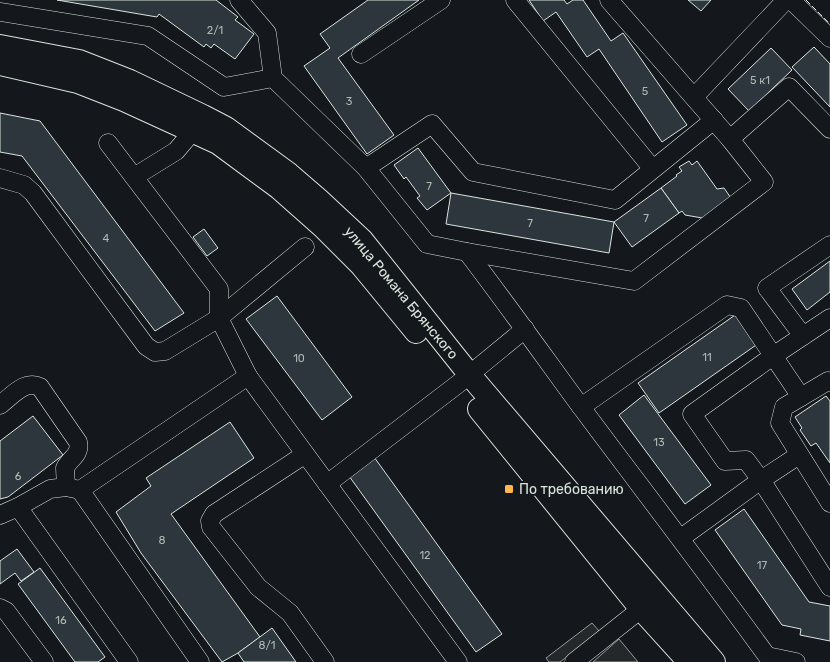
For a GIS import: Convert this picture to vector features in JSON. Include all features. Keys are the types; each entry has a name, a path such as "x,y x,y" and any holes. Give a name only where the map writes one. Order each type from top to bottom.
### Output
{"main road":[{"name":"улица Романа Брянского","path":"0,46 79,61 130,81 203,116 226,128 289,174 318,199 362,240 463,379 641,609 689,662"},
{"name":"улица Романа Брянского","path":"0,64 78,82 124,100 218,143 280,188 361,265 714,662"}],"street":[{"path":"239,0 268,33 272,78 366,168 427,244 634,281 764,182 714,120 609,0"},
{"path":"361,54 441,0"},
{"path":"515,0 652,168"},
{"path":"694,97 786,0"},
{"path":"791,0 830,38"},
{"path":"0,12 148,36 224,87 272,78"},
{"path":"730,139 789,87 830,129"},
{"path":"366,168 432,124 473,172 615,200 652,168 714,120"},
{"path":"134,177 176,151 193,131"},
{"path":"108,142 218,289 219,318 248,376 304,455 458,662"},
{"path":"0,178 24,185 33,193 146,346 155,352 165,351 219,318 305,247"},
{"path":"803,336 767,288 830,245"},
{"path":"467,252 767,656 796,662"},
{"path":"581,407 727,305 741,308 800,397"},
{"path":"830,318 692,414 725,461 746,460 830,586"},
{"path":"326,484 463,379 525,328"},
{"path":"0,515 50,489 73,489 248,376"},
{"path":"830,382 828,381 784,408 780,423 830,503"},
{"path":"0,405 27,384 34,384 40,387 78,442 77,454 65,468 73,489 200,662"},
{"path":"304,455 214,514 210,520 211,527 258,587 290,613 325,662"},
{"path":"681,538 799,455"},
{"path":"18,507 129,662"},
{"path":"0,608 6,611 44,662"},
{"path":"577,661 641,609"}],"shaded area":[{"path":"592,623 600,632 560,662 549,662 546,658"},
{"path":"619,639 638,662 593,662"}],"building":[{"path":"57,0 216,0 238,17 235,20 254,34 235,59 214,44 211,48 206,44 204,47 159,14 157,17"},
{"path":"368,0 419,0 338,58 394,135 367,154 304,66 330,48 320,34"},
{"path":"529,0 564,0 567,4 573,0 583,0 611,41 623,33 687,125 662,142 599,49 587,57 556,12 543,21"},
{"path":"688,0 711,0 701,11"},
{"path":"814,47 830,64 830,107 792,67"},
{"path":"771,48 792,70 749,111 728,89"},
{"path":"0,113 40,121 184,313 155,331 22,156 0,152"},
{"path":"418,148 451,193 427,210 417,198 420,196 394,165"},
{"path":"689,161 692,165 697,161 717,189 724,188 733,201 708,219 685,215 682,211 679,213 661,188 682,171 679,167"},
{"path":"661,188 679,213 632,247 614,222"},
{"path":"451,193 614,222 609,253 446,224"},
{"path":"204,229 218,248 207,256 193,237"},
{"path":"830,261 830,292 807,310 792,289"},
{"path":"277,296 352,397 322,420 246,319"},
{"path":"738,313 759,343 659,413 638,383"},
{"path":"644,395 711,485 685,504 619,415"},
{"path":"826,396 830,401 830,463 816,443 811,446 800,430 802,428 795,417"},
{"path":"33,416 63,455 8,497 0,499 0,441"},
{"path":"230,422 254,458 171,514 260,637 222,662 141,553 116,512 151,486 146,478"},
{"path":"374,457 502,634 476,652 349,476"},
{"path":"744,509 809,602 830,606 830,641 800,635 801,629 782,625 715,530"},
{"path":"17,549 34,572 21,581 15,573 0,584 0,561"},
{"path":"40,568 105,657 98,662 75,662 18,584"},
{"path":"272,628 296,662 244,662 238,653"}],"fence":[{"path":"806,0 830,24"}],"place":[{"name":"По требованию","path":"509,489"}]}
